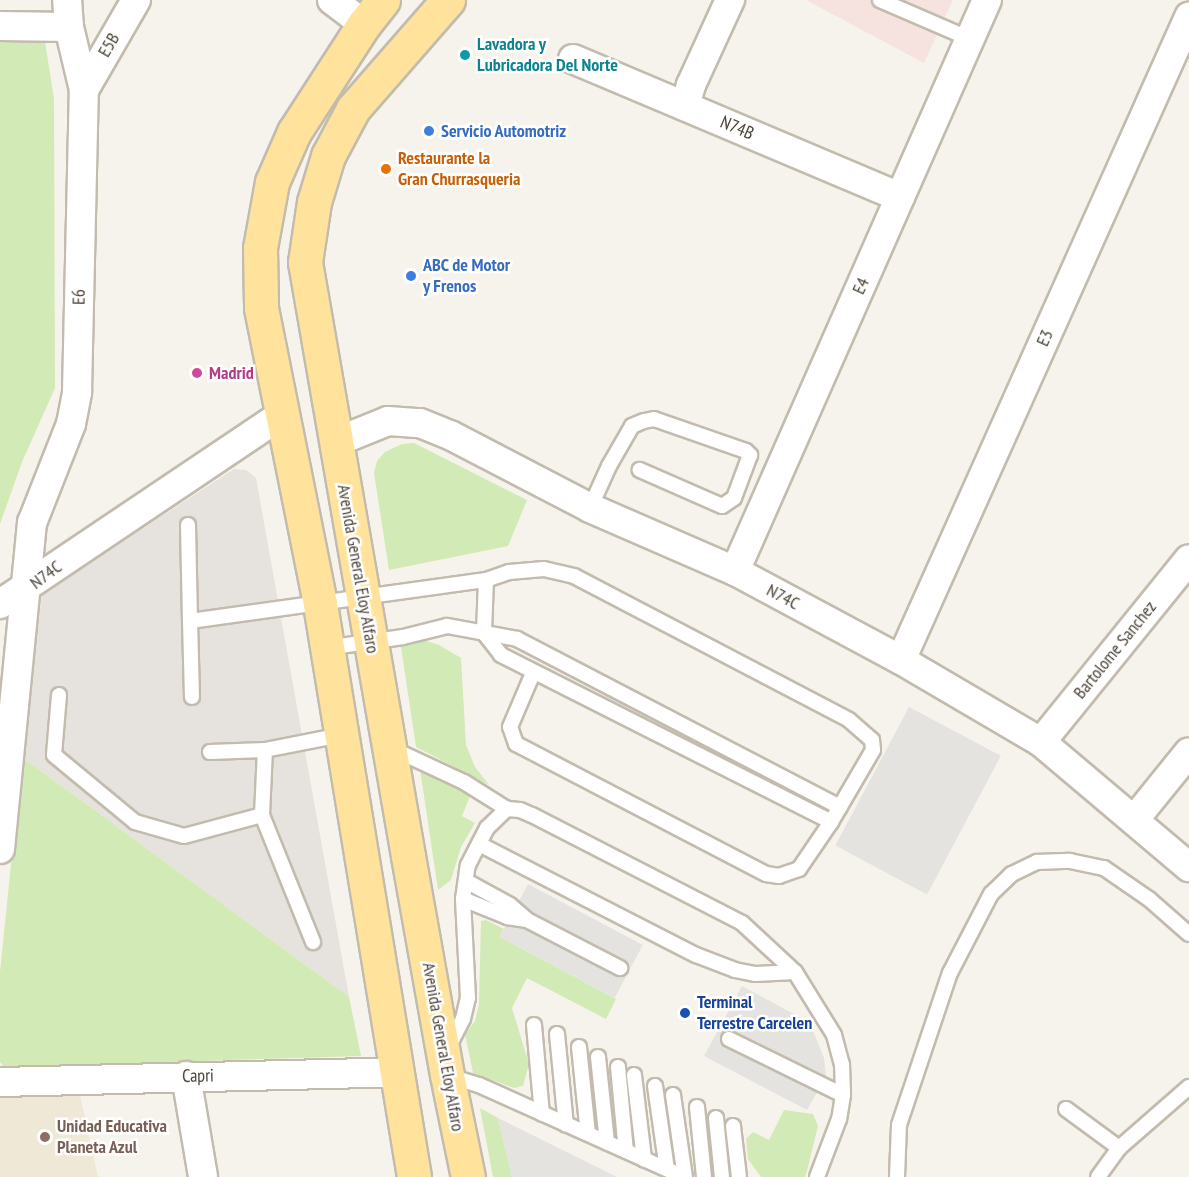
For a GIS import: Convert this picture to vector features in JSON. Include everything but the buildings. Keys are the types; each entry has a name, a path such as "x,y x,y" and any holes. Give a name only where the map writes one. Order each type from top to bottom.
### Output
{"main road":[{"name":"Avenida General Eloy Alfaro","path":"448,0 353,109 328,156 314,202 305,262 370,642 468,1177"},
{"path":"373,12 294,132 272,182 260,248 261,308 320,604 414,1177"}],"street":[{"name":"E5B","path":"84,90 136,0"},
{"path":"332,0 373,12"},
{"path":"685,106 691,85 730,0"},
{"name":"E4","path":"735,571 987,0"},
{"path":"1175,0 1189,7"},
{"name":"E6","path":"26,587 27,555 32,523 71,424 77,392 84,90 68,14"},
{"path":"0,26 68,14"},
{"name":"E3","path":"901,660 1189,17"},
{"name":"N74B","path":"573,59 900,197"},
{"name":"N74C","path":"0,849 26,587 281,415"},
{"name":"N74C","path":"336,442 388,421 420,423 450,435 590,508 735,571 901,660 1041,742 1188,865"},
{"name":"Bartolome Sanchez","path":"1041,742 1189,559"},
{"path":"0,604 26,587"},
{"path":"1134,820 1189,752"},
{"name":"Capri","path":"0,1082 396,1072"},
{"path":"186,1076 203,1177"}],"lane":[{"path":"880,0 970,39"},
{"path":"590,508 609,466 632,426 644,421 654,419 746,451 750,455 734,498 722,506 640,470"},
{"path":"188,525 192,697"},
{"path":"190,621 486,580 509,572 544,569 574,576 849,720 872,740 873,750 831,822 799,869 779,876 766,874 516,744 510,727 533,674"},
{"path":"486,580 484,633 501,655 533,674 831,822"},
{"path":"326,648 370,642 447,626 517,639 840,807"},
{"path":"59,694 54,755 135,822 184,836 262,815"},
{"path":"210,752 265,750 341,735"},
{"path":"389,747 455,777 507,809 520,810 532,815 742,923 795,972 834,1035 842,1064 843,1095 839,1119 817,1177"},
{"path":"265,750 262,815 313,942"},
{"path":"507,809 487,828 468,866 463,899 468,998 463,1019 446,1065 479,1085 684,1177"},
{"path":"479,844 696,955 735,970 756,974 795,972"},
{"path":"897,1177 899,1125 950,973 991,894 1012,874 1037,862 1070,861 1104,868 1149,899 1189,934"},
{"path":"466,881 510,905 527,920 620,968"},
{"path":"463,899 507,917 527,920"},
{"path":"534,1025 542,1114"},
{"path":"557,1034 566,1125"},
{"path":"729,1039 843,1095"},
{"path":"579,1047 588,1134"},
{"path":"598,1057 608,1143"},
{"path":"618,1067 626,1151"},
{"path":"634,1075 644,1159"},
{"path":"655,1086 667,1169"},
{"path":"1098,1177 1119,1148 1189,1087"},
{"path":"673,1095 684,1177"},
{"path":"697,1107 704,1177"},
{"path":"1066,1109 1119,1148"},
{"path":"716,1118 722,1177"},
{"path":"733,1126 739,1177"}],"shaded area":[{"path":"806,0 953,0 924,63"},
{"path":"234,469 246,470 256,478 349,997 22,757 42,594"},
{"path":"909,707 1001,756 927,894 835,846"},
{"path":"528,884 643,945 615,998 500,937"},
{"path":"742,986 803,1019 813,1031 824,1058 826,1077 807,1110 704,1056"},
{"name":"Unidad Educativa Planeta Azul","path":"80,1095 98,1177 0,1177 0,1096"},
{"path":"498,1118 617,1177 512,1177"}],"green space":[{"path":"0,41 45,42 54,99 55,388 22,462 0,524"},
{"path":"414,443 527,500 508,546 389,570 374,473 377,461 385,452 402,444"},
{"path":"417,638 439,645 461,658 466,745 475,767 489,785 416,747 401,647"},
{"path":"22,757 349,997 361,1056 4,1067 0,1062 0,972"},
{"path":"420,769 470,796 462,816 475,823 461,847 451,880 438,890"},
{"path":"486,920 504,929 500,937 616,999 606,1019 527,978 512,1008 529,1064 523,1086 514,1088 473,1073 465,1034 475,1021 479,1004 481,921"},
{"path":"480,1108 498,1118 512,1177 493,1177"},
{"path":"784,1110 813,1114 818,1126 805,1177 761,1177 748,1159 746,1139 753,1132 769,1140"}],"place":[{"name":"Lavadora y Lubricadora Del Norte","path":"465,55"},
{"name":"Servicio Automotriz","path":"429,131"},
{"name":"Restaurante la Gran Churrasqueria","path":"386,169"},
{"name":"ABC de Motor y Frenos","path":"411,276"},
{"name":"Madrid","path":"197,373"},
{"name":"Terminal Terrestre Carcelen","path":"685,1013"},
{"name":"Unidad Educativa Planeta Azul","path":"45,1137"}]}
